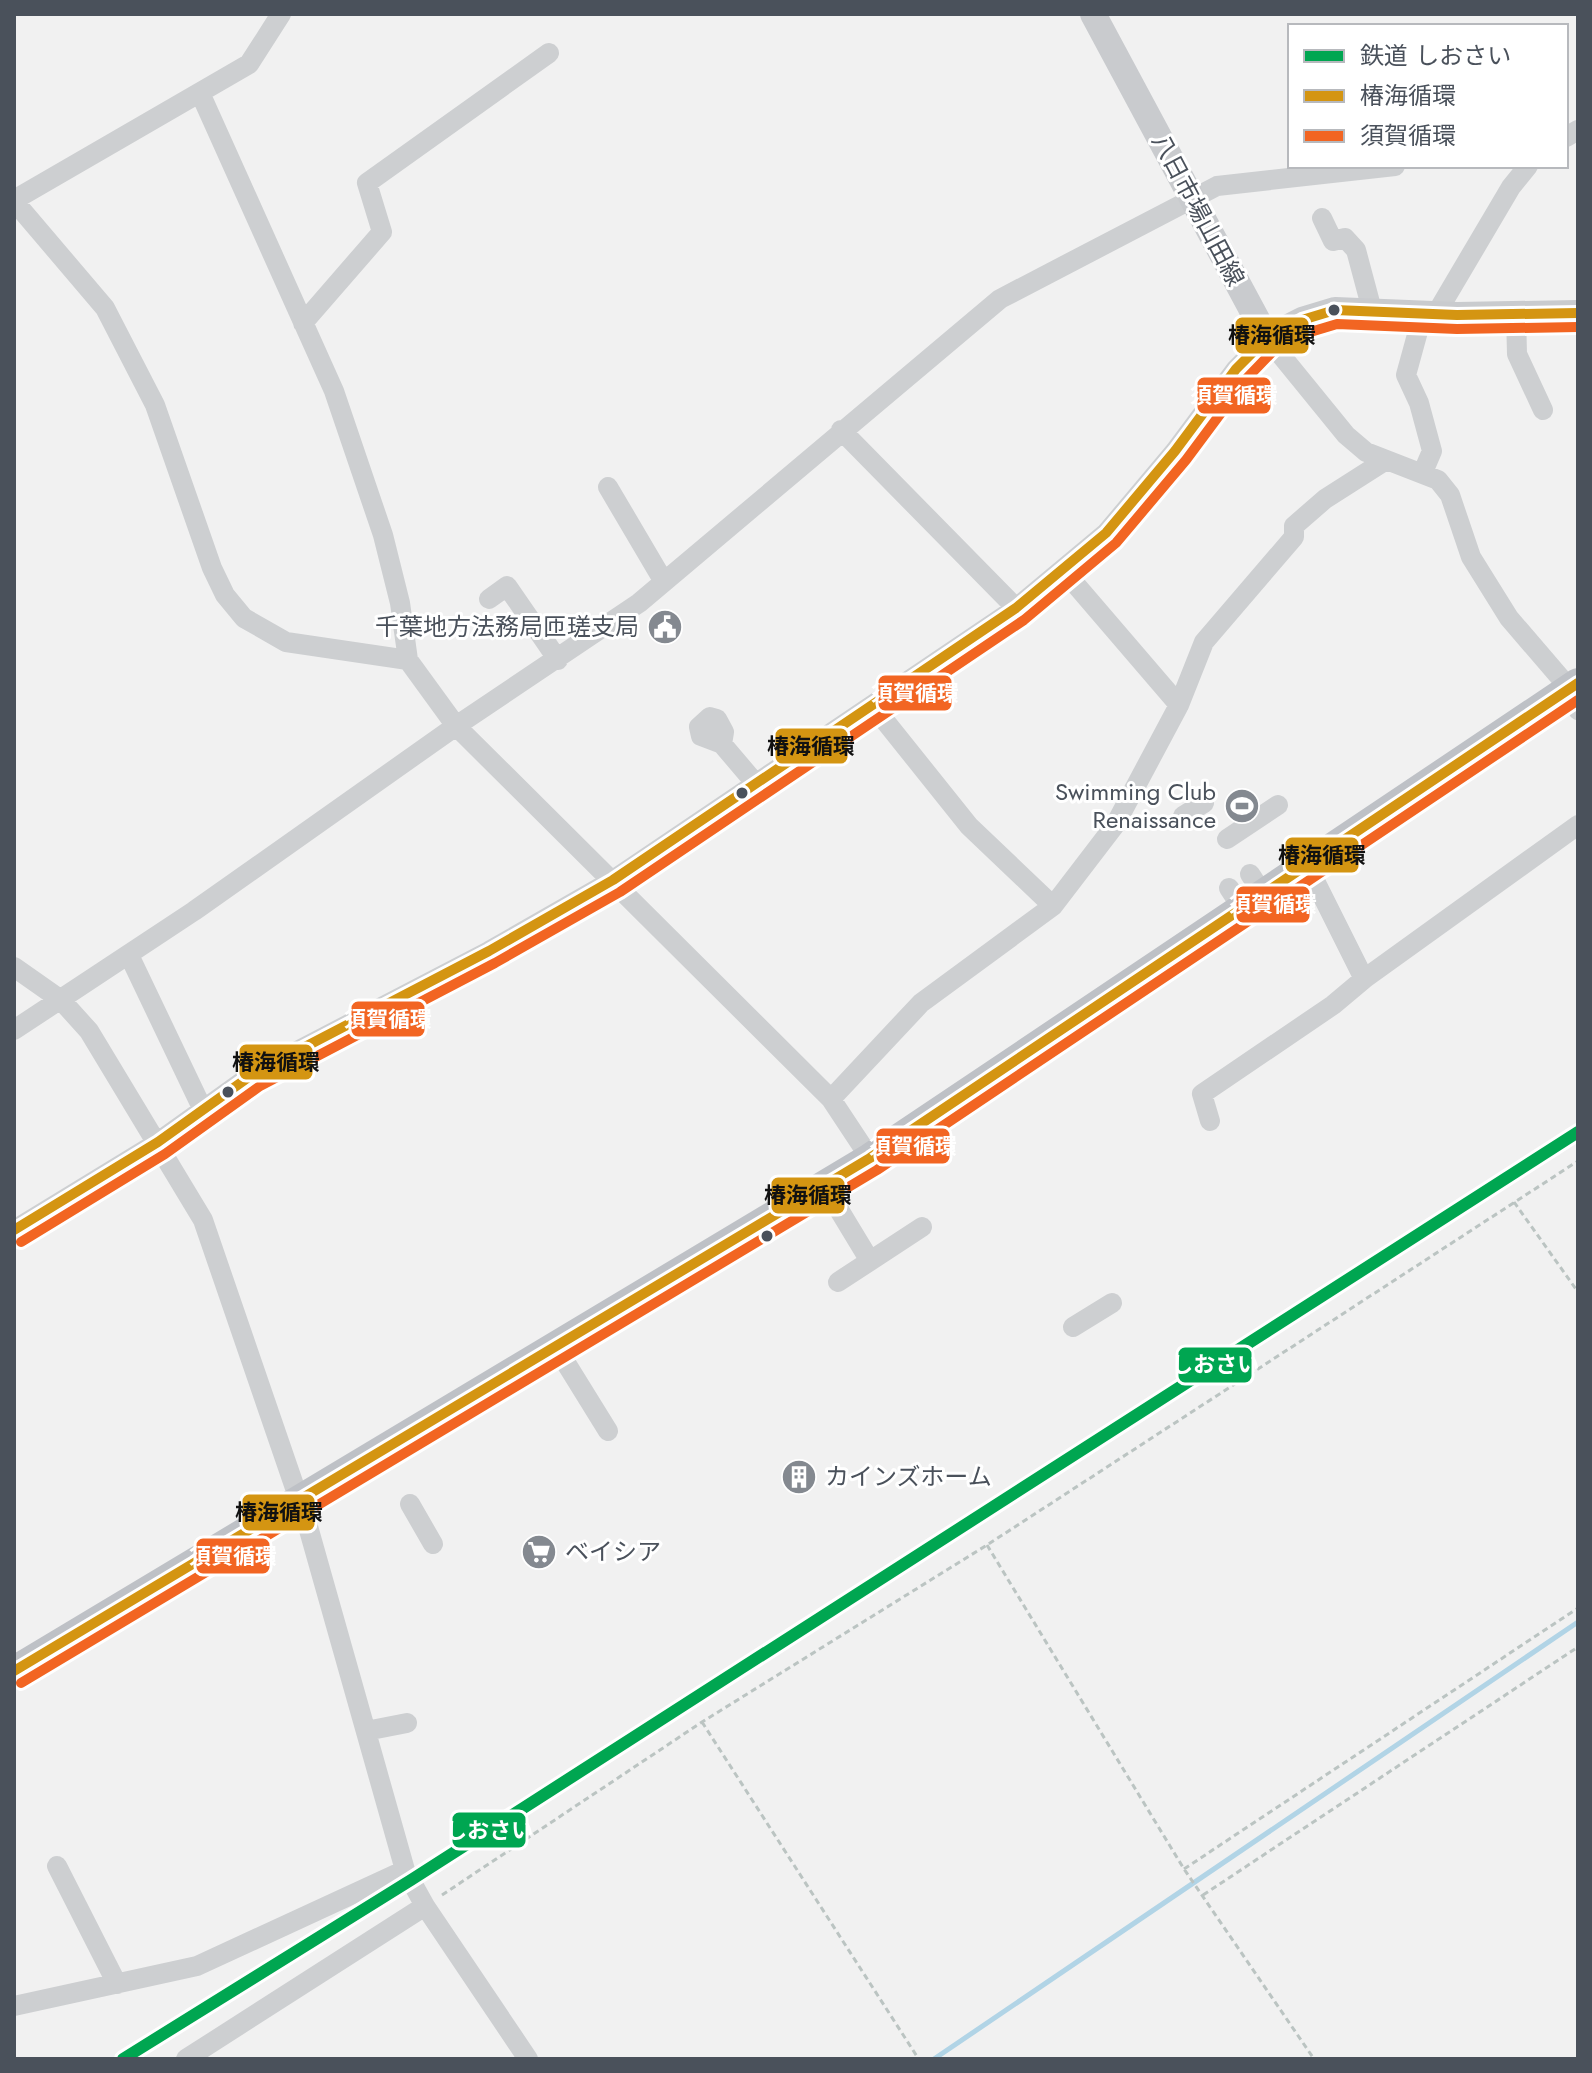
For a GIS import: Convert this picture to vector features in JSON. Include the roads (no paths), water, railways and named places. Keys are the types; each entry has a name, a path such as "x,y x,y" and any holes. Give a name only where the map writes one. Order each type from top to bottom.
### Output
{"highway":[{"path":"14,1671 870,1158 1246,891 1576,694"}],"main road":[{"name":"八日市場山田線","path":"1093,14 1267,338"},
{"path":"1267,338 1318,314 1372,310 1578,313"}],"street":[{"path":"281,14 249,64 201,95 14,201 105,308 155,405 212,568 225,595 244,618 286,642 408,660"},
{"path":"303,323 382,232 367,183 549,53"},
{"path":"201,95 334,391 383,535 400,603 408,660 456,726 831,1099 870,1158"},
{"path":"14,1030 129,955 456,726 558,660 664,582 1000,299 1217,186 1377,168"},
{"path":"1423,472 1432,451 1419,403 1406,375 1429,313 1526,168"},
{"path":"1322,218 1333,241 1345,238 1356,250 1372,310"},
{"path":"1516,314 1517,354 1543,410"},
{"path":"14,1230 158,1142 253,1074 489,951 613,880 1016,608 1106,533 1175,451 1236,369 1267,338 1346,435 1383,462 1423,472 1438,480 1450,495 1471,557 1509,618 1576,694"},
{"path":"841,430 1016,608"},
{"path":"831,1099 921,1003 1053,906 1115,825 1179,705 1204,642 1294,537 1294,526 1325,499 1383,462"},
{"path":"608,487 664,582"},
{"path":"1064,571 1179,705"},
{"path":"489,599 507,586 558,660"},
{"path":"873,706 969,826 1053,906"},
{"path":"722,744 756,784"},
{"path":"1183,816 1204,803"},
{"path":"1227,839 1278,805"},
{"path":"1210,1121 1202,1094 1333,1005 1364,979 1578,825"},
{"path":"1298,860 1364,979"},
{"path":"129,955 203,1110"},
{"path":"14,967 61,1000 89,1031 203,1220 300,1502 405,1870 425,1906 528,2059"},
{"path":"824,1185 870,1261"},
{"path":"838,1282 922,1227"},
{"path":"1073,1327 1112,1303"},
{"path":"556,1347 608,1431"},
{"path":"410,1504 433,1544"},
{"path":"366,1731 407,1723"},
{"path":"57,1866 117,1984"},
{"path":"14,2006 197,1966 405,1870"},
{"path":"186,2059 425,1906"}],"waterway":[{"path":"934,2059 1578,1622"}],"rail line":[{"name":"しおさい","path":"123,2059 411,1880 1578,1132"}],"place":[{"name":"千葉地方法務局匝瑳支局","path":"665,627"},
{"name":"Swimming Club Renaissance","path":"1242,806"},
{"name":"カインズホーム","path":"799,1477"},
{"name":"ベイシア","path":"539,1552"}]}
